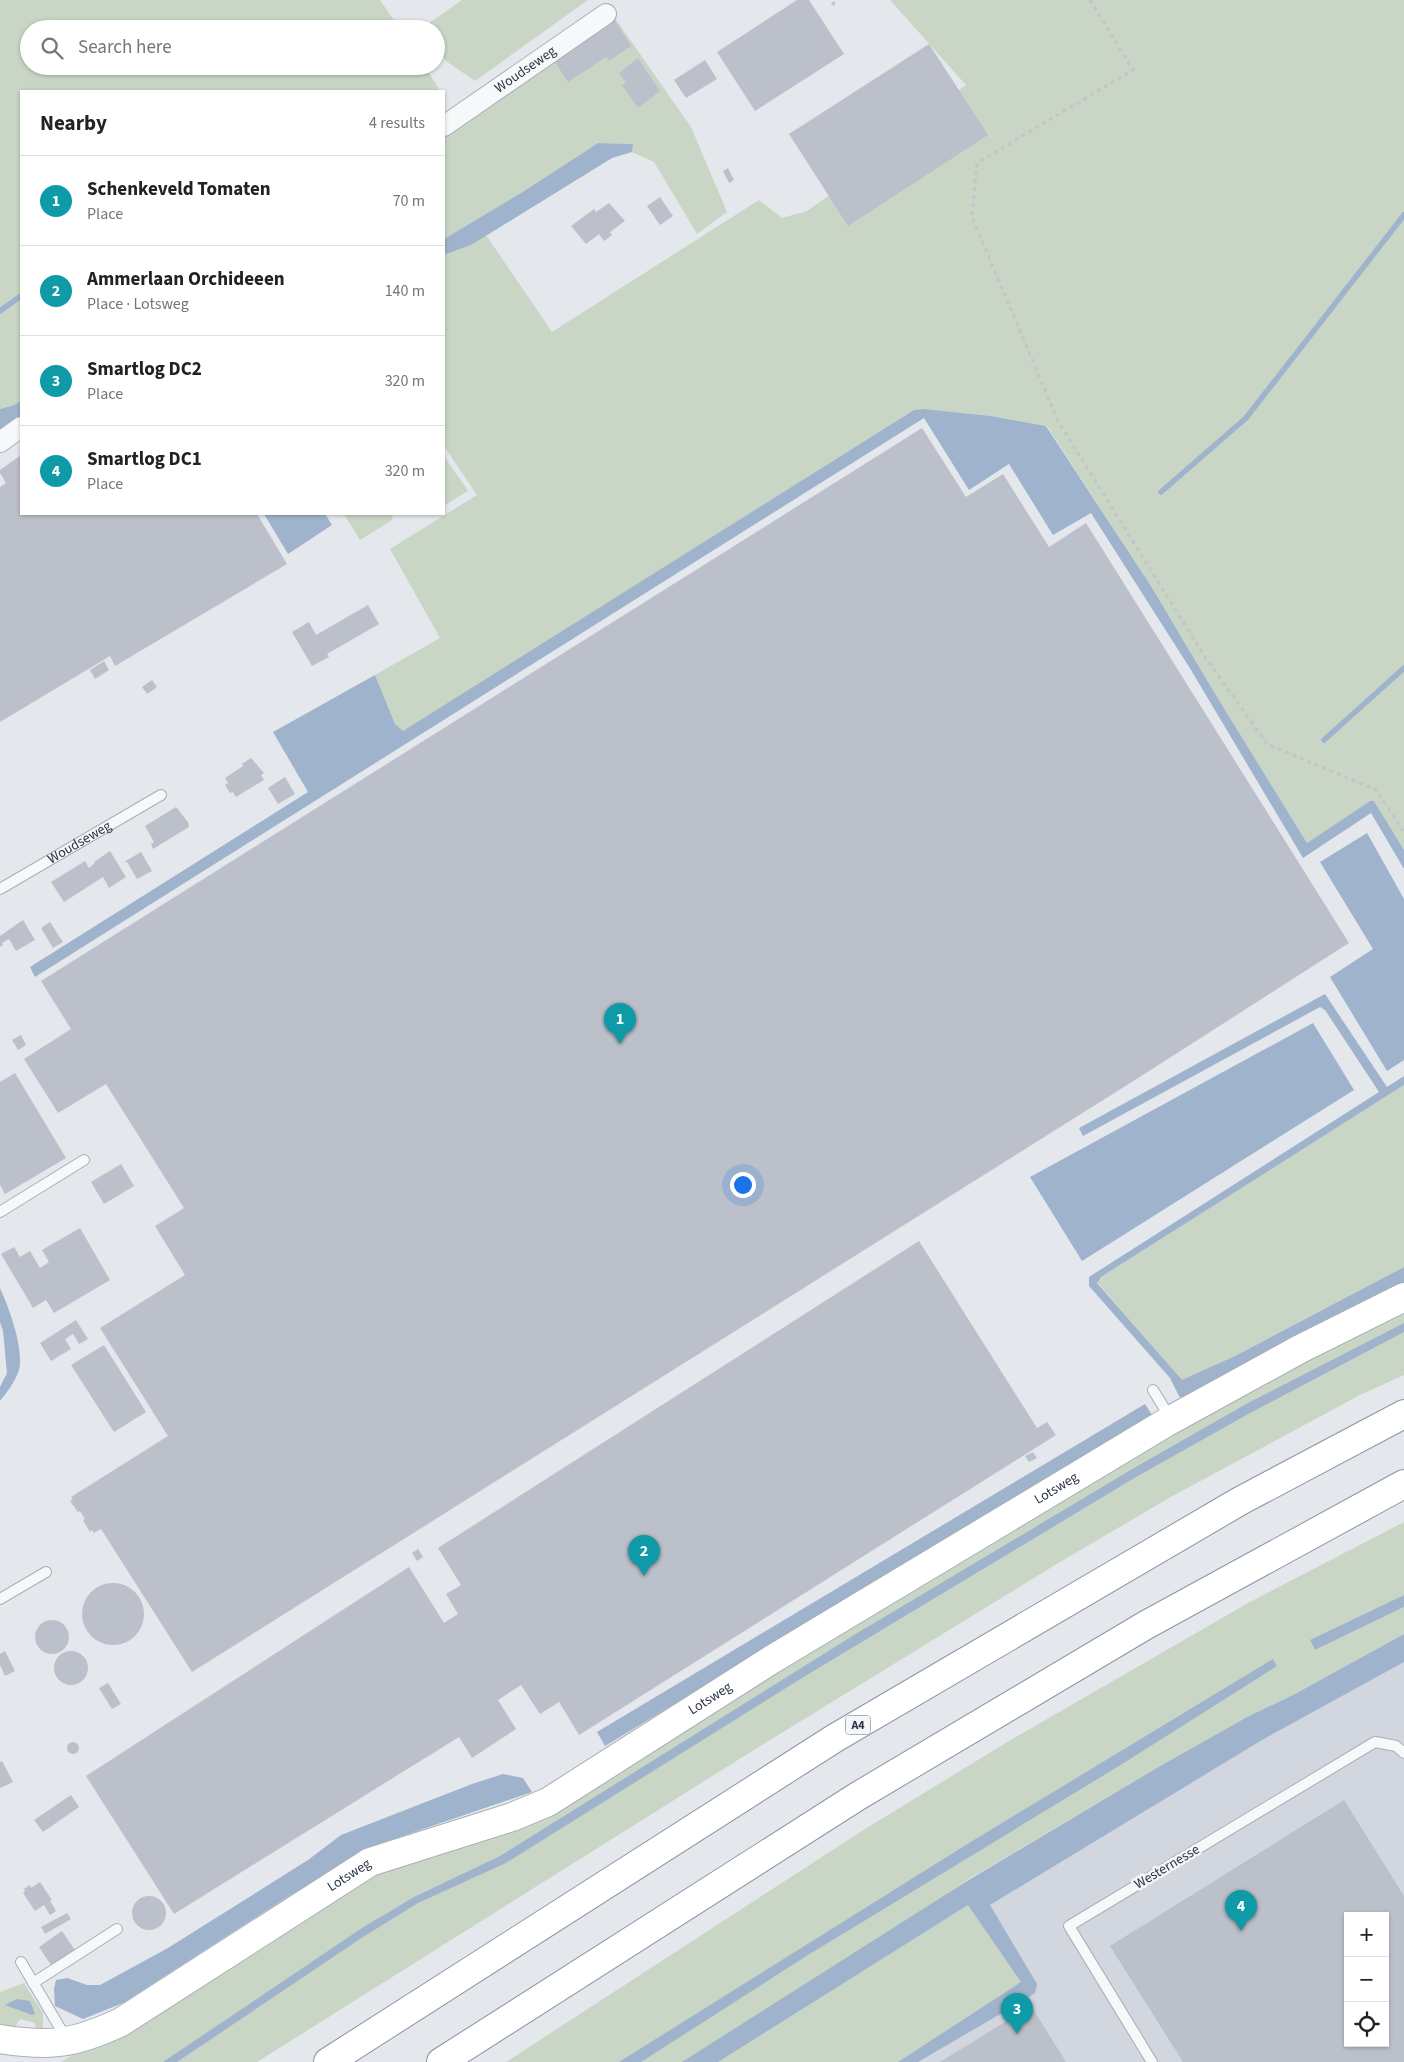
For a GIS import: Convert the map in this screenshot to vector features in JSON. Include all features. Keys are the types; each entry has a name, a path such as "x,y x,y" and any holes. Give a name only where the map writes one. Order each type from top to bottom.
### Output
{"main road":[{"name":"Lotsweg","path":"0,2039 33,2044 68,2041 96,2033 120,2022 370,1862 512,1817 548,1802 771,1660 1172,1420 1300,1350 1404,1297"},
{"name":"A4","path":"328,2062 835,1738 1240,1501 1404,1414"},
{"path":"441,2062 858,1796 1146,1625 1404,1484"}],"street":[{"name":"Woudseweg","path":"445,125 606,14"},
{"path":"0,442 20,428"}],"lane":[{"name":"Woudseweg","path":"0,890 161,795"},
{"path":"0,1212 84,1160"},
{"path":"1153,1390 1172,1420"},
{"path":"0,1599 46,1572"},
{"name":"Westernesse","path":"1152,2062 1069,1926 1375,1742 1396,1746 1404,1754"},
{"path":"33,1983 117,1929"},
{"path":"21,1962 68,2041"}],"path":[{"path":"832,5 837,0"},
{"path":"1090,0 1133,70 977,163 972,217 1058,421 1203,654 1267,744 1376,790 1404,832"}],"shaded area":[{"path":"1404,1645 1404,2062 708,2062"}],"green space":[{"path":"0,0 380,0 394,20 20,20 20,75 430,75 439,90 20,90 20,402 0,409"},
{"path":"462,0 588,0 475,81 445,60 445,20 433,20"},
{"path":"890,0 1404,0 1404,850 1374,801 1370,801 1307,843 1151,586 1047,426 991,416 924,409 914,410 403,732 395,724 375,675 440,638 390,549 477,495 445,447 445,254 471,245 486,235 552,332 759,200 782,218 807,211 882,158 907,125 966,85"},
{"path":"610,11 691,127 727,212 697,234 654,162 632,152 633,144 598,143 521,193 445,238 445,127"},
{"path":"445,457 468,491 445,505"},
{"path":"345,515 393,515 392,520 360,540"},
{"path":"1404,1085 1404,1267 1235,1356 1182,1381 1097,1282 1101,1277"},
{"path":"1404,1306 1404,1375 1360,1395 1169,1498 1055,1565 749,1753 257,2062 61,2062 372,1875 430,1854 800,1653 1162,1436"},
{"path":"1404,1522 1404,1595 1310,1641 1315,1650 1404,1607 1404,1634 1293,1695 1247,1717 967,1880 706,2062 506,2062 865,1829 1009,1741 1248,1603"},
{"path":"968,1905 1021,1982 898,2062 718,2062"},
{"path":"24,1983 43,2013 43,2030 36,2030 35,2023 20,2019 15,2027 0,2024 0,1992"}],"water":[{"path":"598,143 633,144 632,152 612,158 471,245 445,253 445,238 521,193"},
{"path":"20,402 20,420 0,434 0,409"},
{"path":"924,409 991,416 1046,426 1151,586 1307,843 1370,801 1374,801 1404,850 1404,869 1371,813 1303,858 1191,670 1091,513 1053,535 1009,464 969,490 924,418 35,977 30,967 308,792 273,732 375,675 395,724 403,731 914,410"},
{"path":"265,515 326,515 332,525 288,554"},
{"path":"1367,833 1404,899 1404,1060 1387,1071 1330,977 1373,949 1320,862"},
{"path":"1325,994 1387,1087 1404,1076 1404,1085 1101,1277 1097,1283 1182,1380 1235,1356 1404,1267 1404,1284 1182,1399 1170,1378 1089,1286 1089,1277 1379,1092 1325,1010 1320,1007 1083,1136 1079,1128"},
{"path":"1313,1023 1354,1090 1082,1261 1030,1177"},
{"path":"0,1288 11,1315 19,1345 20,1364 15,1379 0,1401 0,1387 7,1373 3,1331 0,1322"},
{"path":"1404,1323 1404,1332 1250,1413 1136,1477 802,1678 506,1863 418,1903 363,1937 177,2062 163,2062 362,1928 414,1897 500,1856 854,1635 1134,1468 1248,1403"},
{"path":"1145,1404 1152,1415 605,1746 597,1732"},
{"path":"1404,1595 1404,1607 1315,1650 1310,1640"},
{"path":"1404,1634 1404,1662 1262,1740 990,1905 1037,1984 1035,1993 1026,1999 918,2062 898,2062 1021,1982 968,1905 718,2062 682,2062 967,1881 1155,1769 1247,1717 1293,1695"},
{"path":"1273,1659 1277,1666 1119,1766 808,1955 641,2062 619,2062 969,1843"},
{"path":"503,1774 523,1778 532,1792 376,1845 289,1896 123,2003 83,2019 55,2006 54,1989 56,1980 67,1978 87,1985 100,1985 168,1948 308,1860 341,1835 472,1784"},
{"path":"17,1999 30,2001 35,2014 32,2015 5,2005"}],"building":[{"path":"797,0 809,0 844,54 755,111 717,52"},
{"path":"614,19 631,46 609,61 606,57 568,82 553,59"},
{"path":"929,44 988,135 848,226 789,134"},
{"path":"638,58 660,91 638,108 622,85 626,83 619,73"},
{"path":"705,60 717,79 686,98 674,80"},
{"path":"728,168 734,180 729,183 723,171"},
{"path":"660,197 673,216 660,225 647,206"},
{"path":"609,203 625,221 610,232 612,235 604,241 599,234 586,244 571,226 594,209 596,212"},
{"path":"922,428 966,497 1003,474 1049,547 1086,523 1349,943 1135,1080 192,1672 101,1529 94,1533 92,1530 90,1532 80,1511 78,1512 70,1501 73,1499 71,1497 168,1436 100,1328 185,1275 155,1226 184,1208 106,1084 58,1113 24,1059 71,1029 41,981"},
{"path":"20,456 20,515 258,515 287,564 115,666 110,656 0,722 0,487 6,483 0,470"},
{"path":"368,605 379,624 327,654 329,657 312,666 292,632 309,622 316,635"},
{"path":"104,661 109,670 95,679 90,670"},
{"path":"152,680 157,687 147,694 142,687"},
{"path":"251,758 264,773 261,775 264,780 236,797 233,792 230,793 225,785 228,783 225,778"},
{"path":"285,777 295,794 278,804 268,788"},
{"path":"176,807 188,822 189,827 153,849 151,844 154,842 145,826"},
{"path":"110,851 126,877 109,888 103,877 64,902 51,882 85,861 89,868 94,862"},
{"path":"141,852 152,871 137,879 127,862 124,862"},
{"path":"23,920 35,940 16,951 9,939 2,943 3,945 0,947 0,936"},
{"path":"50,922 63,942 53,948 41,928"},
{"path":"21,1035 26,1045 18,1050 12,1040"},
{"path":"15,1073 66,1158 5,1194 0,1185 0,1082"},
{"path":"121,1164 134,1186 104,1204 91,1182"},
{"path":"80,1228 110,1280 54,1313 46,1300 33,1308 1,1254 14,1247 20,1257 30,1251 40,1268 49,1262 42,1250"},
{"path":"919,1241 1037,1428 1047,1422 1056,1435 579,1735 559,1702 540,1714 521,1685 498,1700 516,1729 472,1758 459,1737 174,1914 86,1776 409,1567 444,1623 458,1614 446,1594 461,1585 438,1548"},
{"path":"76,1320 88,1339 79,1344 73,1334 65,1339 71,1349 51,1361 40,1343"},
{"path":"104,1345 146,1412 114,1432 71,1365"},
{"path":"1033,1452 1037,1458 1029,1462 1025,1456"},
{"path":"418,1549 423,1557 417,1561 412,1553"},
{"path":"113,1583 125,1585 135,1592 142,1602 144,1614 142,1626 135,1636 125,1643 113,1645 101,1643 91,1636 84,1626 82,1614 84,1602 91,1592 101,1585"},
{"path":"52,1620 64,1625 69,1637 64,1649 52,1654 40,1649 35,1637 40,1625"},
{"path":"5,1651 15,1671 5,1676 0,1665 0,1654"},
{"path":"71,1651 83,1656 88,1668 83,1680 71,1685 59,1680 54,1668 59,1656"},
{"path":"108,1683 121,1704 112,1709 99,1688"},
{"path":"71,1742 75,1742 79,1748 75,1754 71,1754 67,1750 67,1746"},
{"path":"2,1761 13,1782 0,1788 0,1762"},
{"path":"71,1795 79,1807 43,1832 34,1820"},
{"path":"1344,1800 1404,1896 1404,2062 1183,2062 1110,1946"},
{"path":"40,1882 52,1900 50,1901 56,1911 50,1915 44,1905 35,1911 23,1893 24,1889 30,1885 31,1888"},
{"path":"149,1896 156,1897 161,1901 165,1906 165,1920 161,1925 156,1929 149,1930 142,1929 137,1925 133,1920 132,1913 133,1906 137,1901 142,1897"},
{"path":"67,1913 71,1919 45,1934 41,1927"},
{"path":"62,1931 75,1950 51,1965 39,1947"},
{"path":"1031,2006 1066,2062 940,2062"}],"waterway":[{"path":"1161,492 1246,418 1404,215"},
{"path":"0,311 20,297"},
{"path":"1324,740 1404,668"}],"place":[{"name":"Schenkeveld Tomaten","path":"620,1044"},
{"name":"Ammerlaan Orchideeen","path":"644,1576"},
{"name":"Smartlog DC1","path":"1241,1931"},
{"name":"Smartlog DC2","path":"1017,2034"}]}
